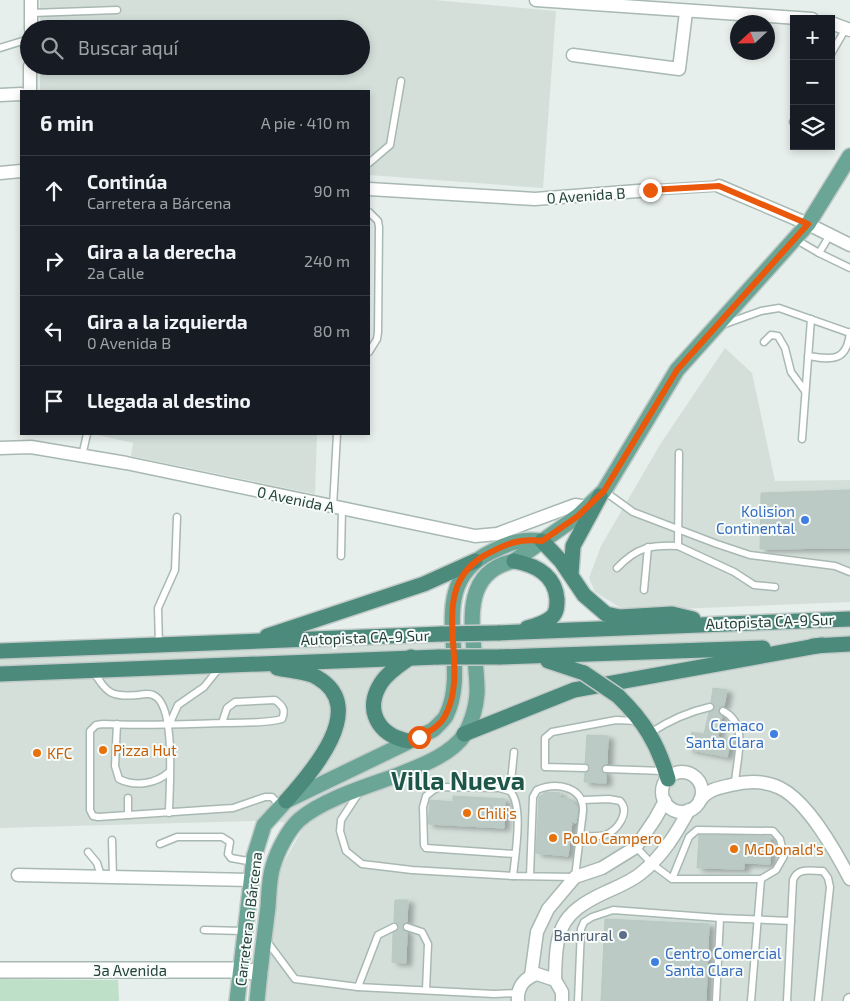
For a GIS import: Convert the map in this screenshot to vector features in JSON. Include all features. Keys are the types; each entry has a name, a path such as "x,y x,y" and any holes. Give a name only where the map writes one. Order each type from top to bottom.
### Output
{"highway":[{"path":"571,574 573,546 602,493"},
{"path":"542,541 571,574 584,595 606,614 620,617 672,614 709,624"},
{"path":"251,641 424,584 475,561"},
{"path":"505,633 542,623 552,617 557,608 553,584 543,572 533,566 514,561"},
{"name":"Autopista CA-9 Sur","path":"0,651 505,633 850,618"},
{"name":"Autopista CA-9 Sur","path":"0,674 411,657 531,658 850,644"},
{"path":"464,734 574,690 822,645"},
{"path":"408,741 395,739 385,732 376,719 374,706 375,695 382,681 411,657"},
{"path":"531,658 558,663 584,673 618,696 646,727 667,775"},
{"path":"253,663 317,677 329,686 337,700 340,714 333,735 310,774 283,804"}],"main road":[{"name":"Carretera a Bárcena","path":"257,1001 272,867 283,843 298,821 323,806 362,788 433,760 455,745 464,734 472,716 477,694 472,642 474,600 483,578 504,563 514,561 542,541 588,507 602,493 677,370 808,224 850,156"},
{"path":"475,561 514,541 526,539 542,541"},
{"name":"Carretera a Bárcena","path":"238,1001 253,862 264,825 283,804 433,730 445,717 451,700 453,681 452,606 458,583 475,561"}],"street":[{"path":"31,0 31,20"},
{"path":"536,0 790,18"},
{"path":"573,55 679,68 686,12"},
{"path":"835,24 848,29"},
{"path":"30,75 30,90"},
{"path":"0,95 20,94"},
{"path":"0,173 20,170"},
{"name":"0 Avenida B","path":"370,189 535,198 719,186 808,224 850,245"},
{"name":"0 Avenida A","path":"0,448 31,447 82,456 480,536 497,534 575,505 588,507"},
{"path":"689,810 672,809 665,801 663,790 667,775 684,772 696,777 706,788 713,790"},
{"path":"562,1000 562,992 555,980 558,935 562,924 569,916 595,897 638,875 652,864 666,848 689,810 713,790 752,781 767,783 792,796 845,860 850,879"},
{"path":"700,782 702,788 700,800"},
{"path":"532,976 537,932 541,919 575,876 602,868 636,847 665,801"},
{"path":"18,875 251,880"},
{"name":"3a Avenida","path":"0,970 241,970 260,973"},
{"path":"518,997 522,982 532,976 544,975 555,980"}],"lane":[{"path":"31,14 117,10"},
{"path":"835,48 848,29"},
{"path":"0,48 20,42"},
{"path":"370,162 390,145 401,81"},
{"path":"370,213 378,221 379,227 378,332 377,339 370,350"},
{"path":"819,253 830,235"},
{"path":"794,239 850,268"},
{"path":"714,328 761,311 779,308 850,332 846,350 840,356 829,359 808,356"},
{"path":"802,439 811,319"},
{"path":"764,342 771,335 778,336 785,348 791,372 805,391"},
{"path":"82,456 87,435"},
{"path":"337,435 340,556"},
{"path":"678,546 680,453"},
{"path":"602,493 633,512 750,555 835,566 850,572"},
{"path":"159,645 158,608 175,570 177,517"},
{"path":"644,590 648,546"},
{"path":"617,568 628,556 648,546 678,546 734,572 754,585 775,587"},
{"path":"169,724 178,705 204,687 222,665"},
{"path":"92,670 106,691 112,695 151,694 158,697 164,707 169,724 169,813"},
{"path":"222,723 227,708 235,702 275,700 283,706 285,713 282,719 274,722 222,723 169,724 117,724 96,725 90,731 90,810 93,816 233,808 265,797 272,797 283,804"},
{"path":"585,768 545,767 545,738 552,732 616,720 646,727 689,711 710,708"},
{"path":"723,711 733,716 738,723 739,736 735,784"},
{"path":"117,724 115,766 119,779 126,782 156,782 169,772"},
{"path":"513,876 518,805 510,791 514,752"},
{"path":"606,769 667,775"},
{"path":"510,791 499,788 440,786 435,789 426,796 423,807 424,845 430,849 515,854"},
{"path":"362,788 341,820 340,831 346,851 362,864 412,870 513,876 530,876 575,876 581,836 583,800 579,793 568,788 544,787 537,790 533,797 530,876"},
{"path":"128,798 128,815"},
{"path":"581,836 608,833 623,818 624,809 620,801 583,800"},
{"path":"636,847 652,864 672,879 761,879 776,870 782,861 784,850 773,831 705,829 694,832 689,837 672,879"},
{"path":"160,844 177,837 222,837 230,842 228,854 230,858 253,862"},
{"path":"107,877 112,840"},
{"path":"88,852 107,877"},
{"path":"787,1001 793,880 796,874 802,870 823,871 828,878 830,887 818,1001"},
{"path":"751,1001 761,879"},
{"path":"562,1000 578,1000 581,929 584,922 592,916 613,910 791,921"},
{"path":"716,1001 720,918"},
{"path":"358,986 378,935 394,927"},
{"path":"407,927 422,932 428,944 426,990"},
{"path":"204,930 245,931"},
{"path":"264,937 295,979 358,986 518,997"}],"shaded area":[{"path":"40,0 434,0 556,11 543,188 370,175 370,90 40,90 40,75 370,75 370,20 40,20"},
{"path":"725,348 752,373 775,481 850,480 850,602 626,611 595,592 589,578 601,546 661,443"},
{"path":"97,435 317,435 315,494 131,456 133,443"},
{"path":"850,627 850,1001 263,1001 277,874 306,823 254,821 0,828 0,659"}],"green space":[{"path":"0,979 118,980 119,1001 0,1001"}],"building":[{"name":"Kolision Continental","path":"850,490 850,548 760,549 761,493"},
{"path":"713,688 727,690 724,706 720,707 718,711 722,717 718,737 731,740 727,757 688,749 692,732 704,734 709,712 715,708 711,702"},
{"path":"587,735 608,736 607,764 601,768 606,774 606,783 584,782 585,773 590,769 585,763"},
{"name":"Pollo Campero","path":"546,792 560,793 560,798 570,799 578,808 576,823 572,822 568,856 536,853 539,797"},
{"name":"Chili's","path":"453,796 505,799 504,828 428,824 430,800 453,802"},
{"name":"McDonald's","path":"699,835 770,836 770,864 744,863 744,869 697,868"},
{"path":"395,900 408,900 407,922 403,924 402,928 407,932 406,963 392,962 393,933 399,927 394,922"},
{"name":"Centro Comercial Santa Clara","path":"605,919 709,924 706,1001 601,1001"}],"place":[{"name":"Kolision Continental","path":"805,520"},
{"name":"Cemaco Santa Clara","path":"774,734"},
{"name":"Pizza Hut","path":"103,750"},
{"name":"KFC","path":"37,753"},
{"name":"Chili's","path":"467,813"},
{"name":"Pollo Campero","path":"553,838"},
{"name":"McDonald's","path":"734,849"},
{"name":"Banrural","path":"623,935"},
{"name":"Centro Comercial Santa Clara","path":"655,962"}],"district":[{"name":"Villa Nueva","path":"458,780"}],"route":[{"path":"419,737 433,730 445,717 451,700 453,681 452,606 458,583 465,572 475,561 486,554 514,541 526,539 542,541 578,516 600,496 654,404 677,370 808,224 719,186 650,190"}]}
